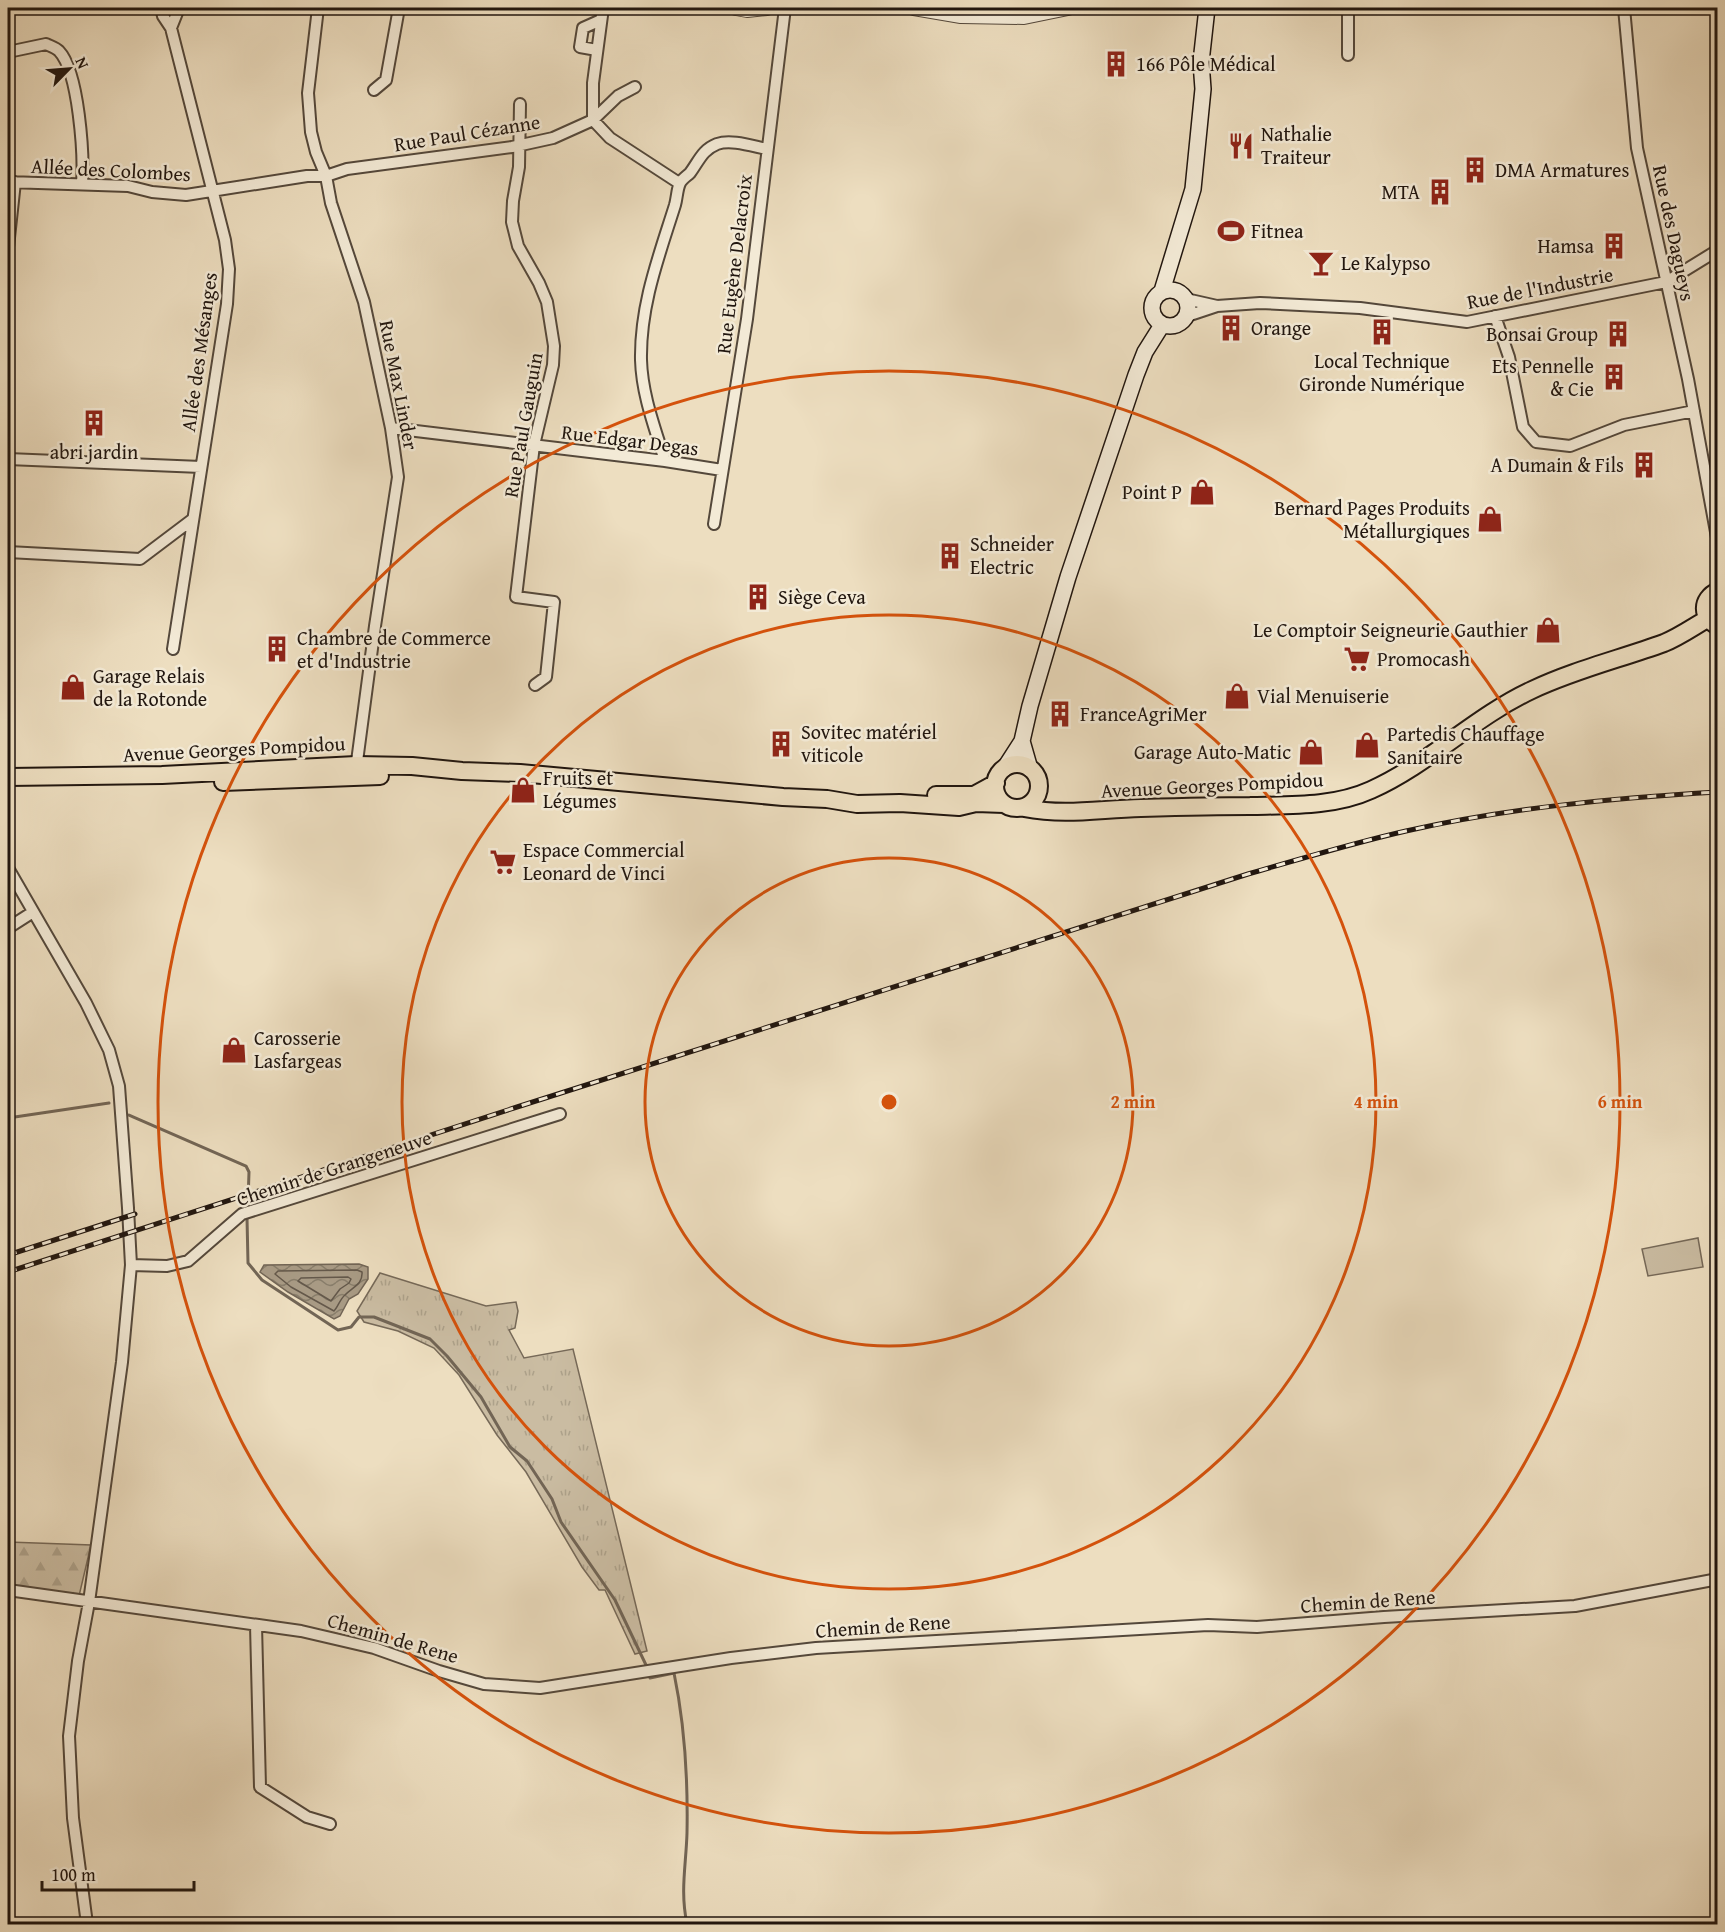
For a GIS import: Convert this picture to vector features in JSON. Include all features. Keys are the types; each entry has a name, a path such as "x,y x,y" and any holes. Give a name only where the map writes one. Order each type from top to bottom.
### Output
{"main road":[{"path":"1175,253 1183,296 1188,307 1187,316 1176,325 1169,326 1156,321 1152,308 1153,301 1162,291 1193,189 1203,88 1202,62 1207,8"},
{"path":"1162,291 1174,290 1183,296"},
{"path":"1039,787 1035,800 1024,808 1004,804 996,793 1000,776 1022,741 1068,577 1128,397 1145,352 1162,325"},
{"path":"1712,622 1705,613 1706,602 1708,597 1718,591"},
{"name":"Avenue Georges Pompidou","path":"1024,808 1044,812 1070,813 1132,808 1290,805 1335,800 1368,792 1425,761 1494,711 1523,694 1578,670 1666,642 1712,622"},
{"path":"1022,741 1030,769"},
{"path":"1000,776 1017,764 1030,769 1035,773 1039,787 1070,813"},
{"name":"Avenue Georges Pompidou","path":"8,785 170,783 412,766 827,799 857,804 942,804 959,807 976,803 1004,804"},
{"name":"Avenue Georges Pompidou","path":"8,777 355,770"},
{"name":"Avenue Georges Pompidou","path":"827,799 857,794 974,795 1000,776"}],"street":[{"name":"Allée des Mésanges","path":"161,8 171,28 225,240 229,269 227,304 173,650"},
{"name":"Allée des Mésanges","path":"171,28 177,13 175,8"},
{"name":"Rue Max Linder","path":"318,8 308,93 311,132 364,302 391,428 398,477 355,770"},
{"path":"374,90 386,80 399,8"},
{"path":"603,8 592,103 593,120 610,138 679,183"},
{"path":"736,8 747,10 767,8"},
{"name":"Rue Eugène Delacroix","path":"714,524 747,319 785,8"},
{"path":"914,8 961,16 1024,16 1068,8"},
{"path":"1348,8 1348,55"},
{"name":"Rue des Dagueys","path":"1624,8 1637,148 1694,411 1717,538"},
{"path":"597,50 580,47 583,28 601,20"},
{"path":"8,51 46,44 59,51 70,72 81,126 82,184"},
{"name":"Rue Paul Cézanne","path":"213,191 307,176 326,176 347,169 520,145 553,138 593,120 618,96 635,87"},
{"name":"Rue Paul Gauguin","path":"520,104 519,167 512,222 518,246 547,302 554,346 553,365 534,445 516,597 554,602 546,677 535,685"},
{"path":"665,461 645,398 641,362 642,328 648,290 676,203 679,183 690,173 701,155 710,147 720,143 730,142 766,149"},
{"path":"8,247 11,182"},
{"name":"Allée des Colombes","path":"11,182 128,186 152,192 186,195 213,191"},
{"name":"Rue de l'Industrie","path":"1187,316 1217,306 1260,303 1360,308 1467,322 1666,282 1718,250"},
{"name":"Rue de l'Industrie","path":"1183,296 1217,306"},
{"path":"1495,316 1509,357 1523,427 1536,442 1570,446 1624,425 1694,411"},
{"name":"Rue Edgar Degas","path":"391,428 722,470"},
{"path":"8,459 201,467"},
{"path":"8,552 140,559 193,519"},
{"path":"8,868 90,1012 108,1050 119,1086 131,1266 122,1362 69,1736 73,1818 87,1924"},
{"path":"8,928 33,912"},
{"name":"Chemin de Grangeneuve","path":"131,1266 167,1266 188,1261 242,1214 560,1114"},
{"name":"Chemin de Rene","path":"8,1590 301,1631 374,1648 484,1684 540,1688 731,1658 816,1648 1208,1625 1257,1627 1575,1606 1718,1579"},
{"path":"256,1625 260,1787 307,1817 330,1824"}],"green space":[{"path":"1698,1238 1703,1267 1648,1276 1642,1249"},
{"path":"380,1273 486,1306 516,1302 518,1311 515,1328 509,1330 524,1358 573,1349 647,1651 635,1654 605,1590 599,1590 582,1567 526,1472 497,1435 459,1375 434,1348 398,1331 364,1322 357,1311"},
{"path":"8,1542 91,1545 79,1596 8,1590"}],"water":[{"path":"359,1264 368,1267 368,1279 358,1294 349,1299 340,1316 334,1319 288,1292 260,1272 264,1265"}],"waterway":[{"path":"8,1118 109,1103"},
{"path":"129,1115 246,1166 249,1172 248,1202"},
{"path":"247,1218 248,1263 262,1280 338,1330 351,1327 359,1317 374,1317 430,1339 447,1356 481,1397 510,1447 527,1461 552,1499 561,1522 615,1600 646,1665"},
{"path":"650,1678 674,1673 681,1713 687,1793 684,1889 687,1924"}],"railway":[{"path":"8,1272 517,1107 1248,874 1327,851 1444,823 1522,810 1639,797 1718,792"},
{"path":"8,1255 135,1214"}],"place":[{"name":"166 Pôle Médical","path":"1116,64"},
{"name":"Nathalie Traiteur","path":"1241,146"},
{"name":"DMA Armatures","path":"1475,170"},
{"name":"MTA","path":"1440,192"},
{"name":"Fitnea","path":"1231,231"},
{"name":"Hamsa","path":"1614,246"},
{"name":"Le Kalypso","path":"1321,263"},
{"name":"Orange","path":"1231,328"},
{"name":"Local Technique Gironde Numérique","path":"1382,332"},
{"name":"Bonsai Group","path":"1618,334"},
{"name":"Ets Pennelle & Cie","path":"1614,377"},
{"name":"abri jardin","path":"94,423"},
{"name":"A Dumain & Fils","path":"1644,465"},
{"name":"Point P","path":"1202,492"},
{"name":"Bernard Pages Produits Métallurgiques","path":"1490,519"},
{"name":"Schneider Electric","path":"950,556"},
{"name":"Siège Ceva","path":"758,597"},
{"name":"Le Comptoir Seigneurie Gauthier","path":"1548,630"},
{"name":"Chambre de Commerce et d'Industrie","path":"277,649"},
{"name":"Promocash","path":"1357,659"},
{"name":"Garage Relais de la Rotonde","path":"73,687"},
{"name":"Vial Menuiserie","path":"1237,696"},
{"name":"FranceAgriMer","path":"1060,714"},
{"name":"Sovitec matériel viticole","path":"781,744"},
{"name":"Partedis Chauffage Sanitaire","path":"1367,745"},
{"name":"Garage Auto-Matic","path":"1311,752"},
{"name":"Fruits et Légumes","path":"523,790"},
{"name":"Espace Commercial Leonard de Vinci","path":"503,862"},
{"name":"Carosserie Lasfargeas","path":"234,1050"}]}
